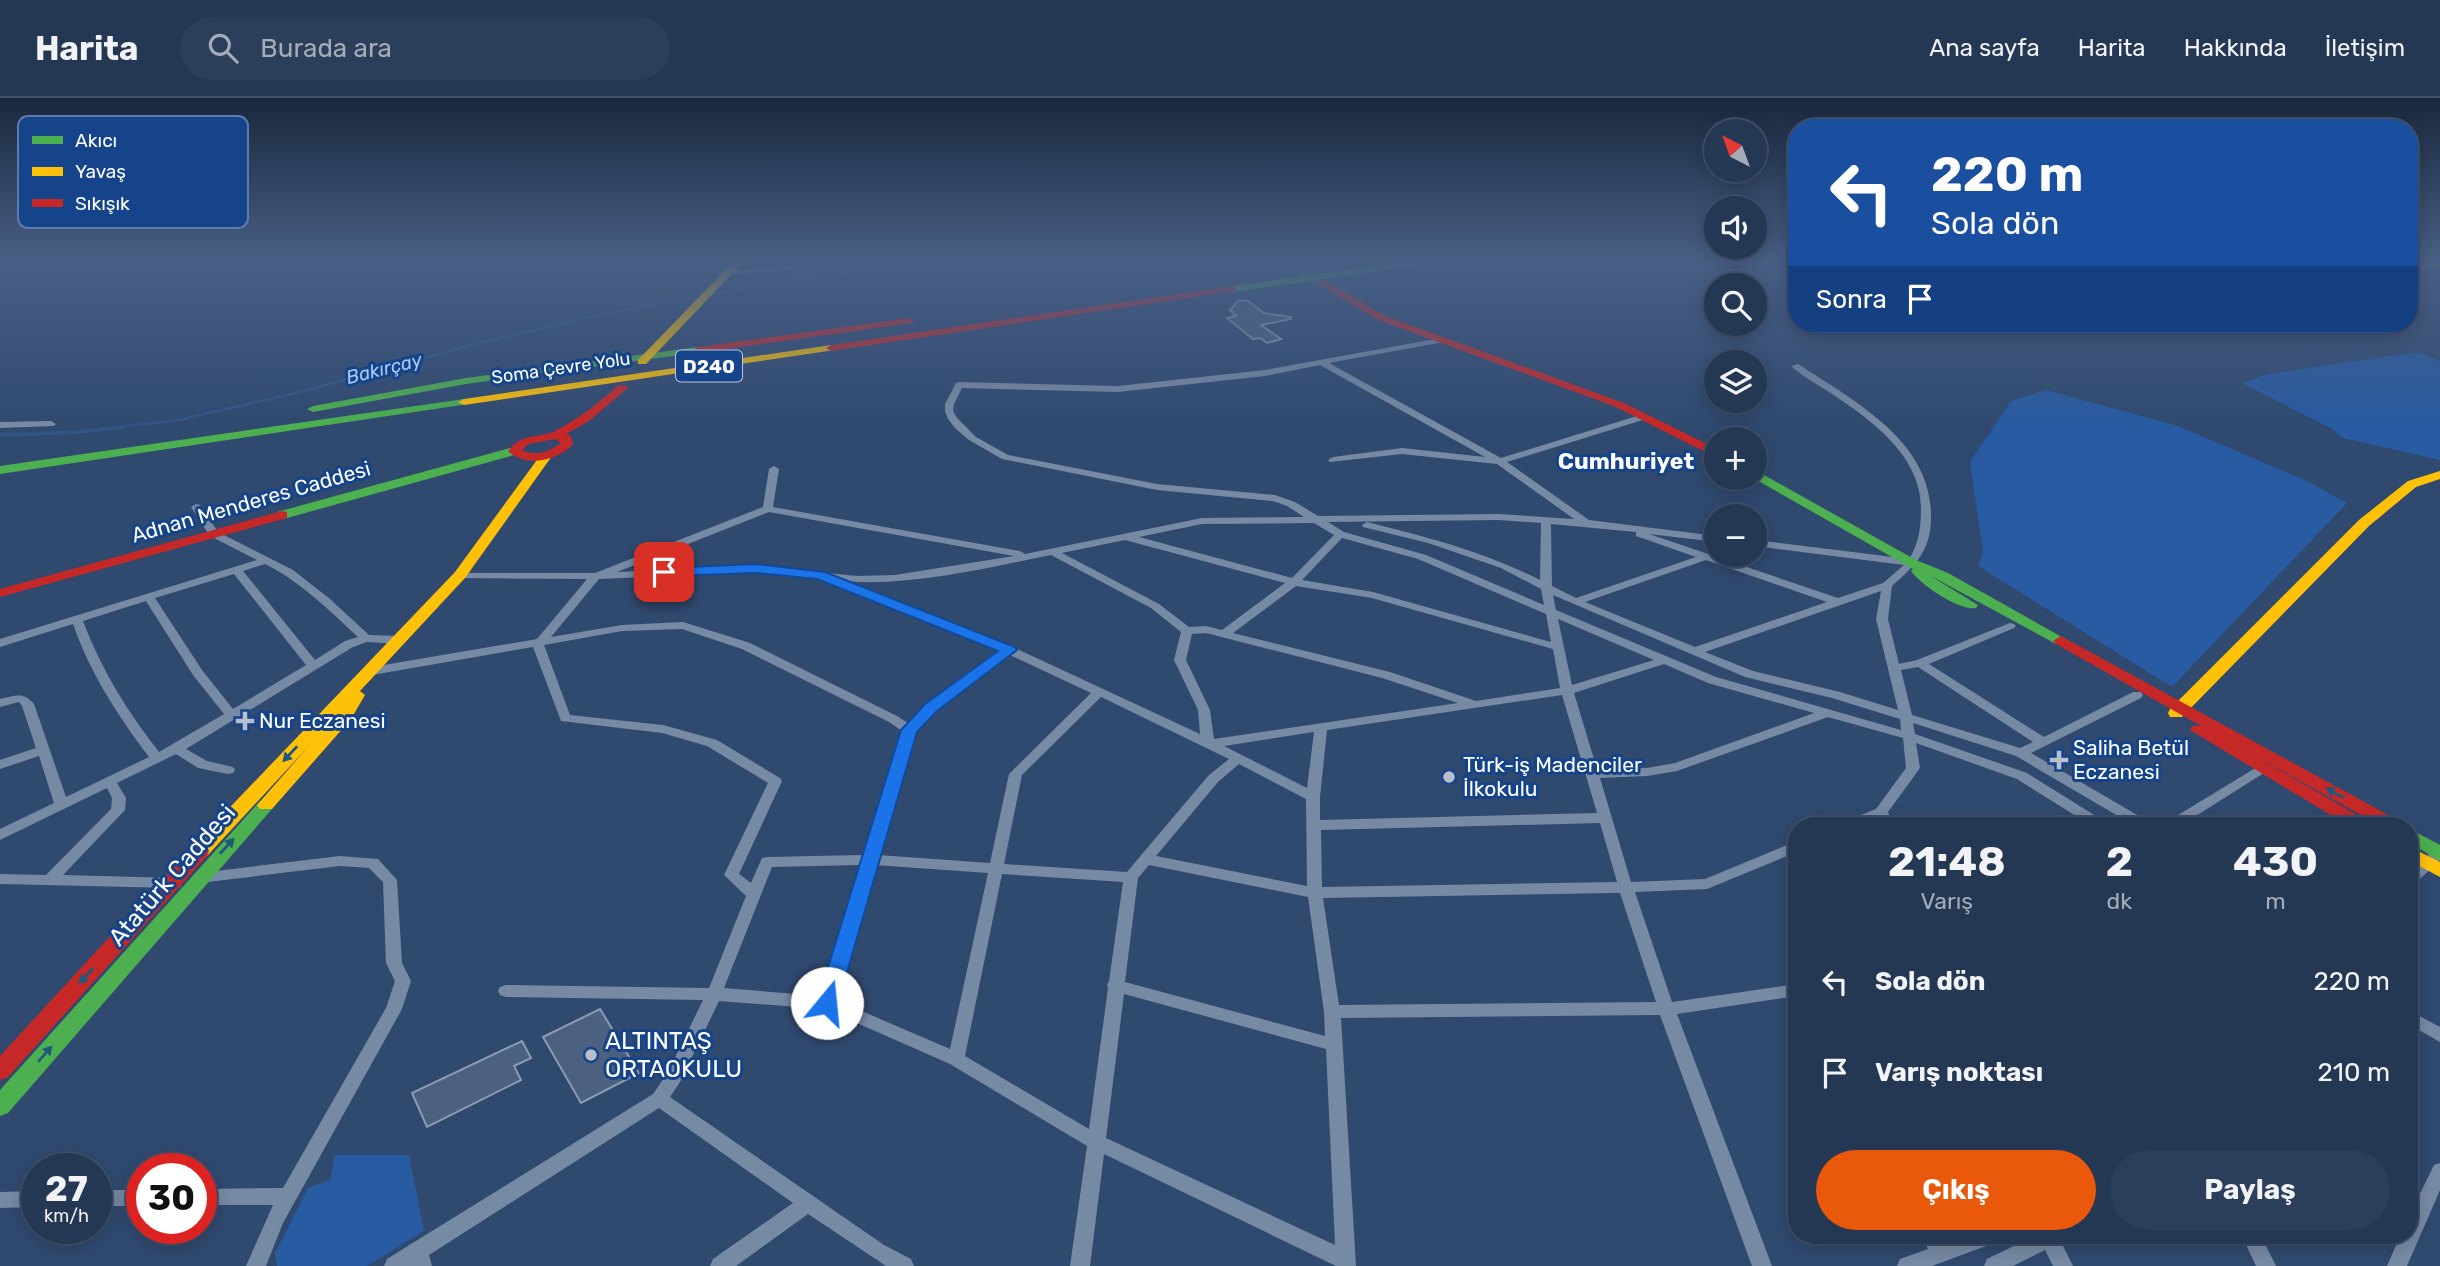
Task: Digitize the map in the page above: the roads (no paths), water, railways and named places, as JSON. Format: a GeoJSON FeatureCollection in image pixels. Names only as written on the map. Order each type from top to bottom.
{"type":"FeatureCollection","features":[{"type":"Feature","properties":{"kind":"main road"},"geometry":{"type":"LineString","coordinates":[[644,359],[686,317]]}},
{"type":"Feature","properties":{"kind":"main road"},"geometry":{"type":"LineString","coordinates":[[172,436],[452,383],[644,359],[782,336],[961,317]]}},
{"type":"Feature","properties":{"kind":"main road","name":"Soma Çevre Yolu"},"geometry":{"type":"LineString","coordinates":[[0,461],[1014,317]]}},
{"type":"Feature","properties":{"kind":"main road","name":"Soma Çevre Yolu"},"geometry":{"type":"LineString","coordinates":[[0,470],[1024,317]]}},
{"type":"Feature","properties":{"kind":"main road"},"geometry":{"type":"LineString","coordinates":[[121,452],[409,422],[981,333],[1064,317]]}},
{"type":"Feature","properties":{"kind":"main road"},"geometry":{"type":"LineString","coordinates":[[1379,317],[1576,387],[1704,448]]}},
{"type":"Feature","properties":{"kind":"main road","name":"Adnan Menderes Caddesi"},"geometry":{"type":"LineString","coordinates":[[0,593],[514,451],[524,441],[556,435],[585,419],[620,390]]}},
{"type":"Feature","properties":{"kind":"main road"},"geometry":{"type":"LineString","coordinates":[[514,451],[528,458],[560,451],[567,444],[566,439],[556,435]]}},
{"type":"Feature","properties":{"kind":"main road"},"geometry":{"type":"LineString","coordinates":[[0,1071],[169,884],[460,575],[546,456]]}},
{"type":"Feature","properties":{"kind":"main road"},"geometry":{"type":"LineString","coordinates":[[2178,712],[2364,523],[2412,484],[2440,475]]}},
{"type":"Feature","properties":{"kind":"main road"},"geometry":{"type":"LineString","coordinates":[[1767,481],[1911,564],[1943,576],[2178,712],[2378,817]]}},
{"type":"Feature","properties":{"kind":"main road"},"geometry":{"type":"LineString","coordinates":[[1911,564],[1927,581],[2137,695],[2178,712],[2262,768],[2347,817]]}},
{"type":"Feature","properties":{"kind":"main road","name":"Atatürk Caddesi"},"geometry":{"type":"LineString","coordinates":[[0,1106],[345,715],[372,671]]}},
{"type":"Feature","properties":{"kind":"main road"},"geometry":{"type":"LineString","coordinates":[[2418,842],[2437,860]]}},
{"type":"Feature","properties":{"kind":"main road"},"geometry":{"type":"LineString","coordinates":[[2418,855],[2437,860]]}},
{"type":"Feature","properties":{"kind":"street"},"geometry":{"type":"LineString","coordinates":[[1441,340],[1265,373],[1118,389],[959,385],[950,401],[949,410],[958,426],[988,449],[1005,457],[1157,487],[1275,498],[1291,504],[1340,534],[1422,557],[1712,680],[1909,736],[2022,776],[2088,817]]}},
{"type":"Feature","properties":{"kind":"street"},"geometry":{"type":"LineString","coordinates":[[1322,363],[1500,460],[1586,523]]}},
{"type":"Feature","properties":{"kind":"street"},"geometry":{"type":"LineString","coordinates":[[1695,651],[1886,585],[1911,564],[1923,543],[1927,510],[1918,473],[1903,449],[1879,425],[1795,366]]}},
{"type":"Feature","properties":{"kind":"street"},"geometry":{"type":"LineString","coordinates":[[1332,460],[1402,451],[1500,460],[1643,417]]}},
{"type":"Feature","properties":{"kind":"street"},"geometry":{"type":"LineString","coordinates":[[0,425],[51,424]]}},
{"type":"Feature","properties":{"kind":"street"},"geometry":{"type":"LineString","coordinates":[[768,509],[774,469]]}},
{"type":"Feature","properties":{"kind":"street"},"geometry":{"type":"LineString","coordinates":[[196,507],[214,534],[289,572],[366,638]]}},
{"type":"Feature","properties":{"kind":"street"},"geometry":{"type":"LineString","coordinates":[[538,645],[596,576],[768,509],[958,541],[1027,556]]}},
{"type":"Feature","properties":{"kind":"street"},"geometry":{"type":"LineString","coordinates":[[460,575],[596,576],[756,569],[895,578],[1202,522],[1457,516],[1586,523],[1704,536]]}},
{"type":"Feature","properties":{"kind":"street"},"geometry":{"type":"LineString","coordinates":[[1348,520],[1469,552],[1505,566],[1575,602],[1749,674],[1906,716],[2021,753],[2131,817]]}},
{"type":"Feature","properties":{"kind":"street"},"geometry":{"type":"LineString","coordinates":[[1546,520],[1545,587],[1567,691],[1626,888],[1666,1008],[1762,1266]]}},
{"type":"Feature","properties":{"kind":"street"},"geometry":{"type":"LineString","coordinates":[[1626,527],[1704,556]]}},
{"type":"Feature","properties":{"kind":"street"},"geometry":{"type":"LineString","coordinates":[[1224,634],[1294,582],[1340,534]]}},
{"type":"Feature","properties":{"kind":"street"},"geometry":{"type":"LineString","coordinates":[[1123,536],[1294,582],[1373,595],[1557,647]]}},
{"type":"Feature","properties":{"kind":"street"},"geometry":{"type":"LineString","coordinates":[[1767,545],[1911,564]]}},
{"type":"Feature","properties":{"kind":"street"},"geometry":{"type":"LineString","coordinates":[[1051,551],[1155,606],[1187,631],[1206,629],[1386,675],[1476,705]]}},
{"type":"Feature","properties":{"kind":"street"},"geometry":{"type":"LineString","coordinates":[[1575,602],[1704,558]]}},
{"type":"Feature","properties":{"kind":"street"},"geometry":{"type":"LineString","coordinates":[[0,642],[267,561]]}},
{"type":"Feature","properties":{"kind":"street"},"geometry":{"type":"LineString","coordinates":[[1735,567],[1835,601]]}},
{"type":"Feature","properties":{"kind":"street"},"geometry":{"type":"LineString","coordinates":[[237,572],[313,665]]}},
{"type":"Feature","properties":{"kind":"street"},"geometry":{"type":"LineString","coordinates":[[820,575],[1009,650],[1313,797]]}},
{"type":"Feature","properties":{"kind":"street"},"geometry":{"type":"LineString","coordinates":[[1867,817],[1881,811],[1913,768],[1906,716],[1882,619],[1886,585]]}},
{"type":"Feature","properties":{"kind":"street"},"geometry":{"type":"LineString","coordinates":[[149,597],[197,672],[231,715]]}},
{"type":"Feature","properties":{"kind":"street"},"geometry":{"type":"LineString","coordinates":[[77,619],[93,663],[124,716],[157,758]]}},
{"type":"Feature","properties":{"kind":"street"},"geometry":{"type":"LineString","coordinates":[[372,671],[538,645],[622,628],[683,625],[746,646],[893,719],[909,730]]}},
{"type":"Feature","properties":{"kind":"street"},"geometry":{"type":"LineString","coordinates":[[1895,668],[1920,663],[2010,626]]}},
{"type":"Feature","properties":{"kind":"street"},"geometry":{"type":"LineString","coordinates":[[1187,631],[1180,660],[1203,710],[1208,744]]}},
{"type":"Feature","properties":{"kind":"street"},"geometry":{"type":"LineString","coordinates":[[0,835],[176,749],[349,644],[366,638],[401,640]]}},
{"type":"Feature","properties":{"kind":"street"},"geometry":{"type":"LineString","coordinates":[[538,645],[565,718],[663,729],[700,739],[712,743],[775,781],[731,875],[754,894]]}},
{"type":"Feature","properties":{"kind":"street"},"geometry":{"type":"LineString","coordinates":[[827,1003],[869,860],[901,764],[909,730],[931,707],[1009,650]]}},
{"type":"Feature","properties":{"kind":"street"},"geometry":{"type":"LineString","coordinates":[[1208,744],[1567,691],[1665,660]]}},
{"type":"Feature","properties":{"kind":"street"},"geometry":{"type":"LineString","coordinates":[[1920,663],[2043,742]]}},
{"type":"Feature","properties":{"kind":"street"},"geometry":{"type":"LineString","coordinates":[[956,1059],[1016,774],[1099,692]]}},
{"type":"Feature","properties":{"kind":"street"},"geometry":{"type":"LineString","coordinates":[[2021,753],[2137,695]]}},
{"type":"Feature","properties":{"kind":"street"},"geometry":{"type":"LineString","coordinates":[[0,704],[21,698],[28,704],[62,806]]}},
{"type":"Feature","properties":{"kind":"street"},"geometry":{"type":"LineString","coordinates":[[1592,775],[1647,772],[1677,767],[1827,713]]}},
{"type":"Feature","properties":{"kind":"street"},"geometry":{"type":"LineString","coordinates":[[506,991],[714,994],[827,1003],[956,1059],[1096,1142],[1346,1262],[1331,1044],[1332,1012],[1315,893],[1313,797],[1321,729]]}},
{"type":"Feature","properties":{"kind":"street"},"geometry":{"type":"LineString","coordinates":[[176,749],[203,765],[228,770]]}},
{"type":"Feature","properties":{"kind":"street"},"geometry":{"type":"LineString","coordinates":[[0,765],[43,750]]}},
{"type":"Feature","properties":{"kind":"street"},"geometry":{"type":"LineString","coordinates":[[1080,1266],[1131,877],[1213,779],[1237,759]]}},
{"type":"Feature","properties":{"kind":"street"},"geometry":{"type":"LineString","coordinates":[[2184,817],[2262,768]]}},
{"type":"Feature","properties":{"kind":"street"},"geometry":{"type":"LineString","coordinates":[[50,880],[118,810],[119,798],[110,783]]}},
{"type":"Feature","properties":{"kind":"street"},"geometry":{"type":"LineString","coordinates":[[1881,811],[1883,817]]}},
{"type":"Feature","properties":{"kind":"street"},"geometry":{"type":"LineString","coordinates":[[1314,825],[1605,818]]}},
{"type":"Feature","properties":{"kind":"street"},"geometry":{"type":"LineString","coordinates":[[1145,859],[1315,893],[1626,888],[1707,884],[1788,850]]}},
{"type":"Feature","properties":{"kind":"street"},"geometry":{"type":"LineString","coordinates":[[394,1266],[420,1258],[659,1099],[674,1077],[714,994],[767,862],[869,860],[1131,877]]}},
{"type":"Feature","properties":{"kind":"street"},"geometry":{"type":"LineString","coordinates":[[2418,873],[2437,860]]}},
{"type":"Feature","properties":{"kind":"street"},"geometry":{"type":"LineString","coordinates":[[0,879],[169,884],[340,861],[373,863],[390,880],[394,963],[403,981],[394,1009],[275,1219],[256,1266]]}},
{"type":"Feature","properties":{"kind":"street"},"geometry":{"type":"LineString","coordinates":[[1115,985],[1331,1044]]}},
{"type":"Feature","properties":{"kind":"street"},"geometry":{"type":"LineString","coordinates":[[1332,1012],[1666,1008],[1788,991]]}},
{"type":"Feature","properties":{"kind":"street"},"geometry":{"type":"LineString","coordinates":[[2418,1022],[2440,1035]]}},
{"type":"Feature","properties":{"kind":"street"},"geometry":{"type":"LineString","coordinates":[[659,1099],[877,1251],[904,1266]]}},
{"type":"Feature","properties":{"kind":"street"},"geometry":{"type":"LineString","coordinates":[[2418,1216],[2440,1171]]}},
{"type":"Feature","properties":{"kind":"street"},"geometry":{"type":"LineString","coordinates":[[217,1197],[289,1196]]}},
{"type":"Feature","properties":{"kind":"street"},"geometry":{"type":"LineString","coordinates":[[0,1200],[21,1199]]}},
{"type":"Feature","properties":{"kind":"street"},"geometry":{"type":"LineString","coordinates":[[720,1266],[808,1203]]}},
{"type":"Feature","properties":{"kind":"street"},"geometry":{"type":"LineString","coordinates":[[1935,1244],[1941,1254]]}},
{"type":"Feature","properties":{"kind":"street"},"geometry":{"type":"LineString","coordinates":[[1907,1266],[1968,1244]]}},
{"type":"Feature","properties":{"kind":"street"},"geometry":{"type":"LineString","coordinates":[[1994,1266],[2035,1244]]}},
{"type":"Feature","properties":{"kind":"street"},"geometry":{"type":"LineString","coordinates":[[2053,1244],[2063,1266]]}},
{"type":"Feature","properties":{"kind":"street"},"geometry":{"type":"LineString","coordinates":[[2256,1244],[2266,1266]]}},
{"type":"Feature","properties":{"kind":"street"},"geometry":{"type":"LineString","coordinates":[[2397,1266],[2405,1244]]}},
{"type":"Feature","properties":{"kind":"waterway","name":"Bakırçay"},"geometry":{"type":"LineString","coordinates":[[109,428],[178,420],[300,392],[467,346],[593,317]]}},
{"type":"Feature","properties":{"kind":"waterway","name":"Bakırçay"},"geometry":{"type":"LineString","coordinates":[[0,435],[79,432],[123,427]]}},
{"type":"Feature","properties":{"kind":"place","name":"Nur Eczanesi"},"geometry":{"type":"Point","coordinates":[245,721]}},
{"type":"Feature","properties":{"kind":"place","name":"Saliha Betül Eczanesi"},"geometry":{"type":"Point","coordinates":[2059,760]}},
{"type":"Feature","properties":{"kind":"place","name":"Türk-iş Madenciler İlkokulu"},"geometry":{"type":"Point","coordinates":[1449,777]}},
{"type":"Feature","properties":{"kind":"place","name":"ALTINTAŞ ORTAOKULU"},"geometry":{"type":"Point","coordinates":[591,1055]}},
{"type":"Feature","properties":{"kind":"district","name":"Cumhuriyet"},"geometry":{"type":"Point","coordinates":[1626,461]}}]}
